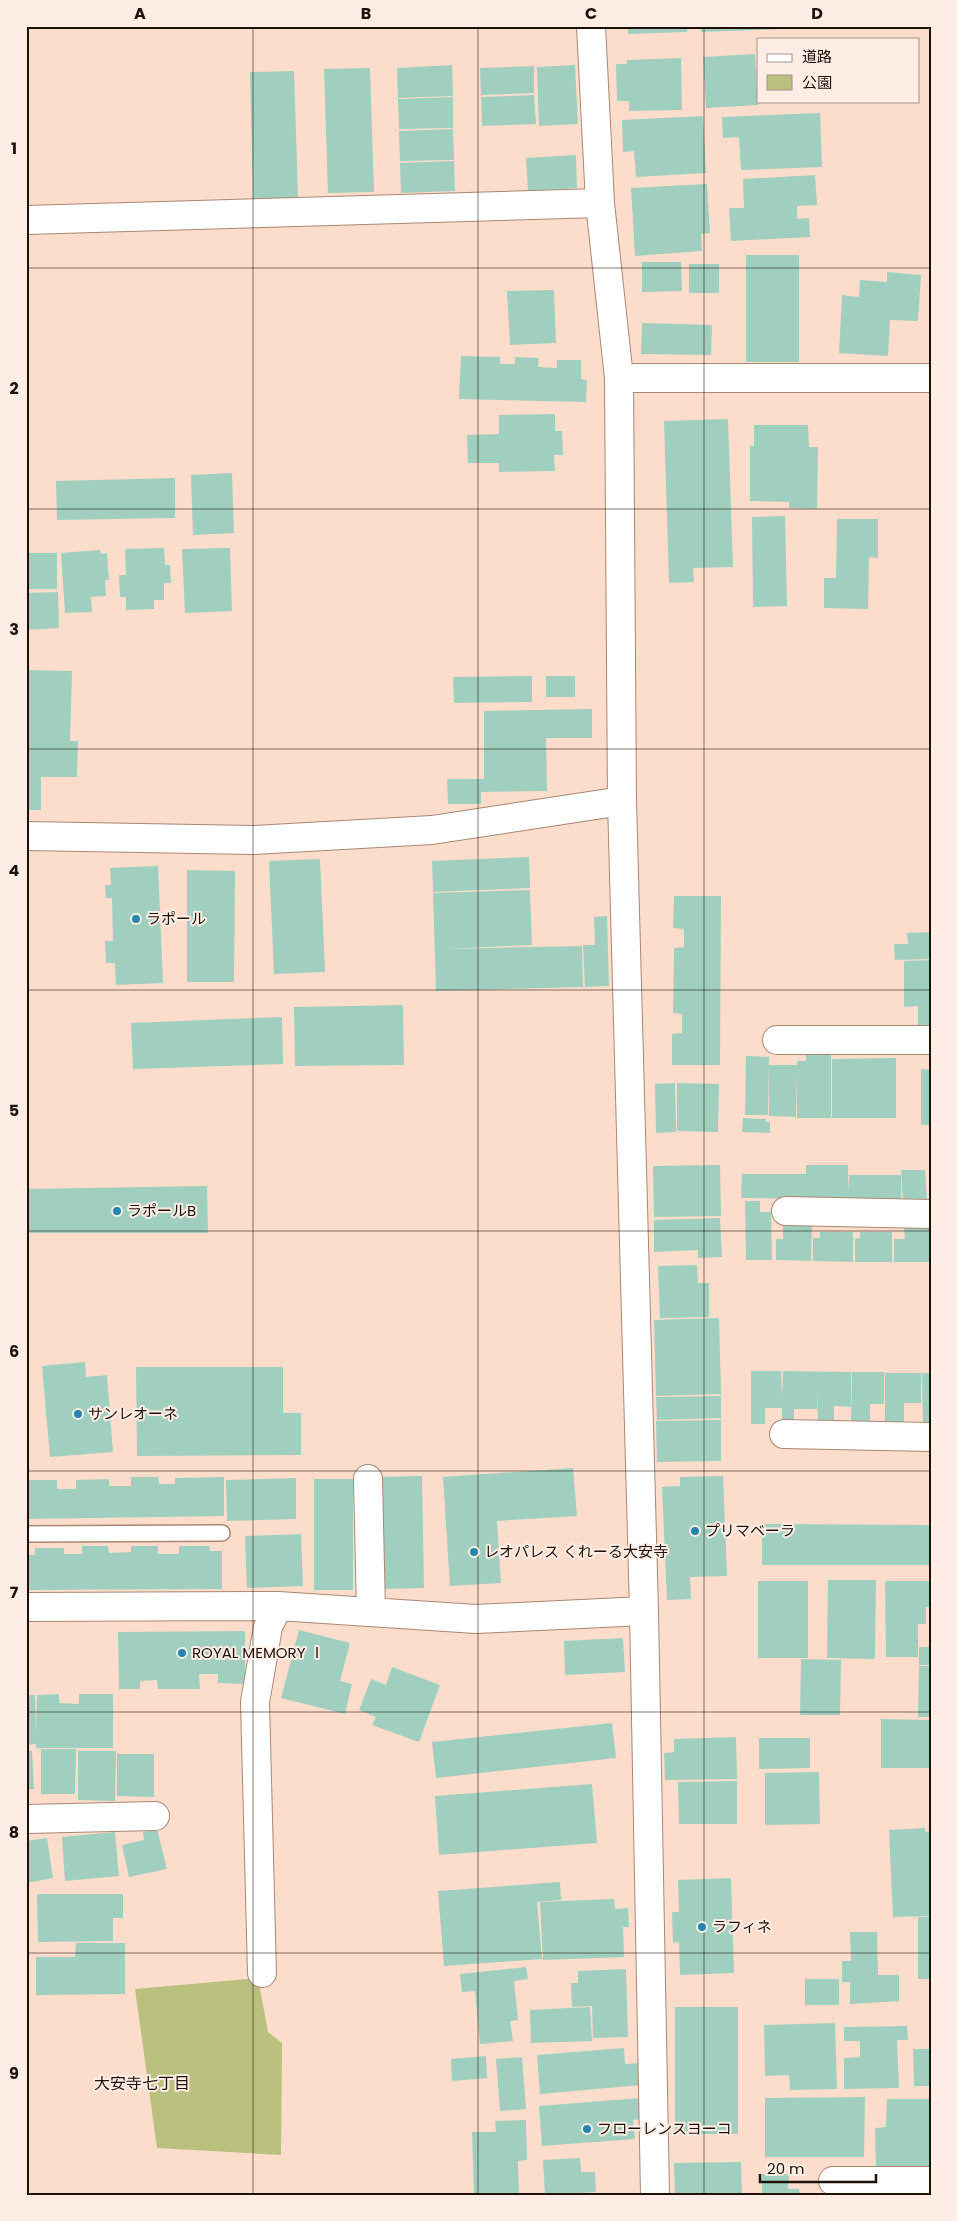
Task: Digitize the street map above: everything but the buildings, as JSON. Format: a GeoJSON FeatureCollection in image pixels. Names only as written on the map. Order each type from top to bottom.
{"type":"FeatureCollection","features":[{"type":"Feature","properties":{"kind":"street"},"geometry":{"type":"LineString","coordinates":[[591,26],[600,203],[619,378],[622,801],[644,1611],[655,2195]]}},
{"type":"Feature","properties":{"kind":"street"},"geometry":{"type":"LineString","coordinates":[[26,220],[600,203]]}},
{"type":"Feature","properties":{"kind":"street"},"geometry":{"type":"LineString","coordinates":[[619,378],[931,378]]}},
{"type":"Feature","properties":{"kind":"street"},"geometry":{"type":"LineString","coordinates":[[26,836],[253,840],[422,830],[622,801]]}},
{"type":"Feature","properties":{"kind":"street"},"geometry":{"type":"LineString","coordinates":[[777,1040],[931,1040]]}},
{"type":"Feature","properties":{"kind":"street"},"geometry":{"type":"LineString","coordinates":[[786,1211],[931,1214]]}},
{"type":"Feature","properties":{"kind":"street"},"geometry":{"type":"LineString","coordinates":[[784,1434],[931,1437]]}},
{"type":"Feature","properties":{"kind":"street"},"geometry":{"type":"LineString","coordinates":[[368,1479],[371,1612]]}},
{"type":"Feature","properties":{"kind":"street"},"geometry":{"type":"LineString","coordinates":[[26,1608],[278,1606],[476,1619],[644,1611]]}},
{"type":"Feature","properties":{"kind":"street"},"geometry":{"type":"LineString","coordinates":[[262,1973],[255,1702],[268,1628],[278,1606]]}},
{"type":"Feature","properties":{"kind":"street"},"geometry":{"type":"LineString","coordinates":[[26,1820],[155,1816]]}},
{"type":"Feature","properties":{"kind":"street"},"geometry":{"type":"LineString","coordinates":[[833,2181],[931,2181]]}},
{"type":"Feature","properties":{"kind":"lane"},"geometry":{"type":"LineString","coordinates":[[26,1534],[222,1533]]}},
{"type":"Feature","properties":{"kind":"green space"},"geometry":{"type":"Polygon","coordinates":[[[258,1978],[268,2032],[282,2043],[281,2155],[157,2148],[135,1989],[258,1978]]]}},
{"type":"Feature","properties":{"kind":"place","name":"ラポール"},"geometry":{"type":"Point","coordinates":[136,919]}},
{"type":"Feature","properties":{"kind":"place","name":"ラポールB"},"geometry":{"type":"Point","coordinates":[117,1211]}},
{"type":"Feature","properties":{"kind":"place","name":"サンレオーネ"},"geometry":{"type":"Point","coordinates":[78,1414]}},
{"type":"Feature","properties":{"kind":"place","name":"プリマベーラ"},"geometry":{"type":"Point","coordinates":[695,1531]}},
{"type":"Feature","properties":{"kind":"place","name":"レオパレス くれーる大安寺"},"geometry":{"type":"Point","coordinates":[474,1552]}},
{"type":"Feature","properties":{"kind":"place","name":"ROYAL MEMORY Ⅰ"},"geometry":{"type":"Point","coordinates":[182,1653]}},
{"type":"Feature","properties":{"kind":"place","name":"ラフィネ"},"geometry":{"type":"Point","coordinates":[702,1927]}},
{"type":"Feature","properties":{"kind":"place","name":"フローレンスヨーコ"},"geometry":{"type":"Point","coordinates":[587,2129]}},
{"type":"Feature","properties":{"kind":"district","name":"大安寺七丁目"},"geometry":{"type":"Point","coordinates":[142,2083]}}]}
